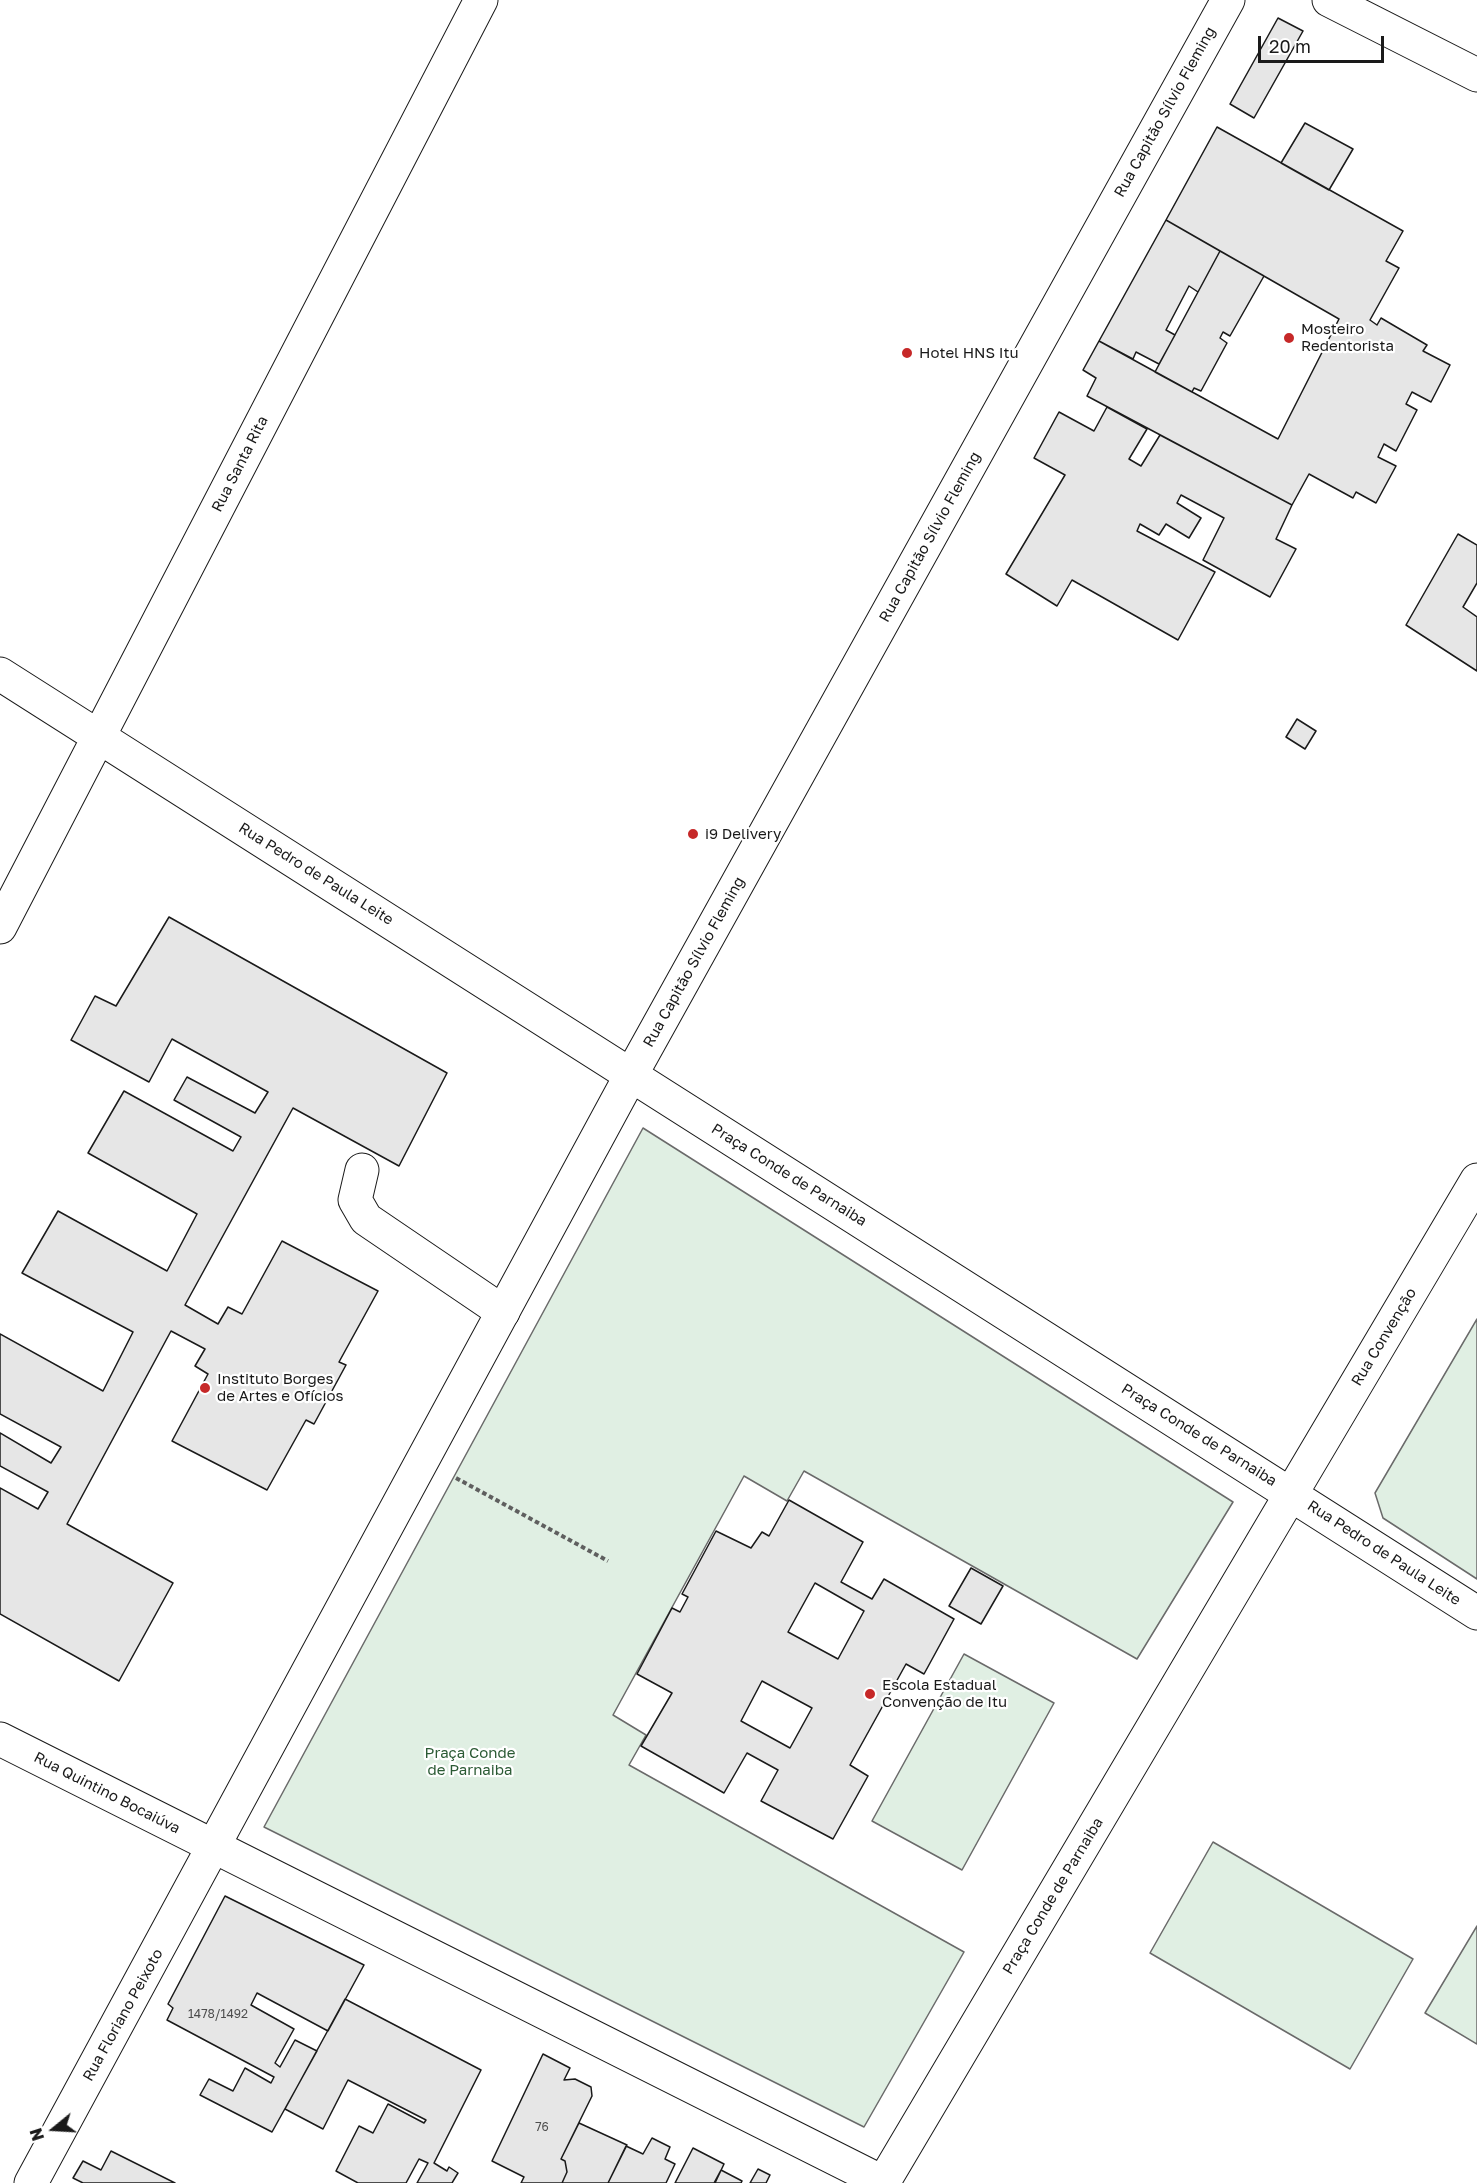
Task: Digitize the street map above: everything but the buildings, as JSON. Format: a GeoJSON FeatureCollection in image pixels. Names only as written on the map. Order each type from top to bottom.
{"type":"FeatureCollection","features":[{"type":"Feature","properties":{"kind":"street","name":"Rua Santa Rita"},"geometry":{"type":"LineString","coordinates":[[0,927],[481,0]]}},
{"type":"Feature","properties":{"kind":"street","name":"Rua Capitão Sílvio Fleming"},"geometry":{"type":"LineString","coordinates":[[631,1075],[1228,0]]}},
{"type":"Feature","properties":{"kind":"street"},"geometry":{"type":"LineString","coordinates":[[1329,0],[1477,75]]}},
{"type":"Feature","properties":{"kind":"street","name":"Rua Pedro de Paula Leite"},"geometry":{"type":"LineString","coordinates":[[0,674],[631,1075]]}},
{"type":"Feature","properties":{"kind":"street"},"geometry":{"type":"LineString","coordinates":[[214,1847],[631,1075]]}},
{"type":"Feature","properties":{"kind":"street","name":"Praça Conde de Parnaiba"},"geometry":{"type":"LineString","coordinates":[[214,1847],[883,2183],[1291,1494],[631,1075]]}},
{"type":"Feature","properties":{"kind":"street"},"geometry":{"type":"LineString","coordinates":[[362,1170],[355,1200],[366,1219],[503,1312]]}},
{"type":"Feature","properties":{"kind":"street","name":"Rua Convenção"},"geometry":{"type":"LineString","coordinates":[[1291,1494],[1477,1179]]}},
{"type":"Feature","properties":{"kind":"street","name":"Rua Pedro de Paula Leite"},"geometry":{"type":"LineString","coordinates":[[1291,1494],[1477,1613]]}},
{"type":"Feature","properties":{"kind":"street","name":"Rua Quintino Bocaiúva"},"geometry":{"type":"LineString","coordinates":[[0,1739],[214,1847]]}},
{"type":"Feature","properties":{"kind":"street","name":"Rua Floriano Peixoto"},"geometry":{"type":"LineString","coordinates":[[31,2183],[214,1847]]}},
{"type":"Feature","properties":{"kind":"path"},"geometry":{"type":"LineString","coordinates":[[429,1450],[454,1476],[608,1561]]}},
{"type":"Feature","properties":{"kind":"green space","name":"Praça Conde de Parnaiba"},"geometry":{"type":"Polygon","coordinates":[[[643,1128],[1233,1502],[1137,1659],[804,1471],[787,1501],[744,1476],[613,1715],[646,1735],[629,1765],[964,1952],[864,2127],[264,1827],[643,1128]]]}},
{"type":"Feature","properties":{"kind":"green space"},"geometry":{"type":"Polygon","coordinates":[[[1477,1319],[1477,1579],[1383,1518],[1375,1493],[1477,1319]]]}},
{"type":"Feature","properties":{"kind":"green space"},"geometry":{"type":"Polygon","coordinates":[[[964,1654],[1054,1703],[962,1870],[872,1821],[964,1654]]]}},
{"type":"Feature","properties":{"kind":"green space"},"geometry":{"type":"Polygon","coordinates":[[[1213,1842],[1413,1959],[1350,2069],[1150,1953],[1213,1842]]]}},
{"type":"Feature","properties":{"kind":"green space"},"geometry":{"type":"Polygon","coordinates":[[[1477,1926],[1477,2044],[1425,2013],[1477,1926]]]}},
{"type":"Feature","properties":{"kind":"place","name":"Mosteiro Redentorista"},"geometry":{"type":"Point","coordinates":[1289,338]}},
{"type":"Feature","properties":{"kind":"place","name":"Hotel HNS Itu"},"geometry":{"type":"Point","coordinates":[907,353]}},
{"type":"Feature","properties":{"kind":"place","name":"i9 Delivery"},"geometry":{"type":"Point","coordinates":[693,834]}},
{"type":"Feature","properties":{"kind":"place","name":"Instituto Borges de Artes e Ofícios"},"geometry":{"type":"Point","coordinates":[205,1388]}},
{"type":"Feature","properties":{"kind":"place","name":"Escola Estadual Convenção de Itu"},"geometry":{"type":"Point","coordinates":[870,1694]}}]}
